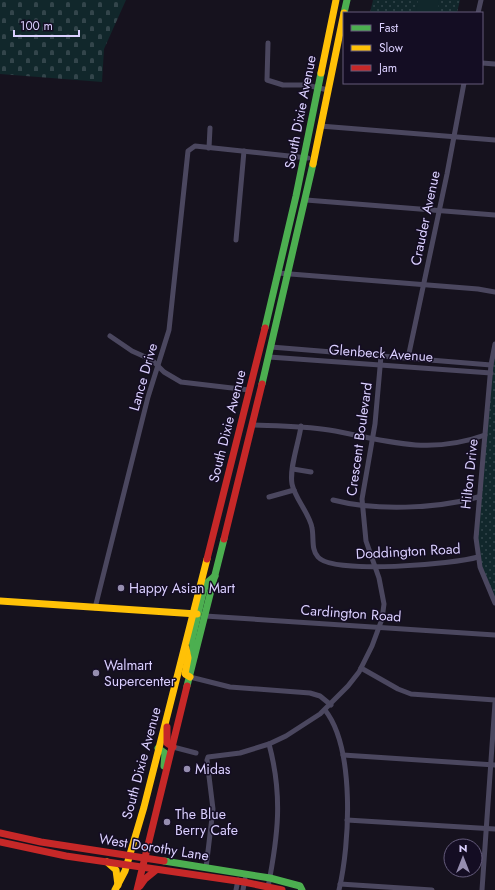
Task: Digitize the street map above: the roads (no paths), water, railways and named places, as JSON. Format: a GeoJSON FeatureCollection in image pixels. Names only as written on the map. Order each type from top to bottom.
{"type":"FeatureCollection","features":[{"type":"Feature","properties":{"kind":"main road","name":"South Dixie Avenue"},"geometry":{"type":"LineString","coordinates":[[137,890],[195,658],[199,615],[250,390],[306,158],[336,0]]}},
{"type":"Feature","properties":{"kind":"main road","name":"South Dixie Avenue"},"geometry":{"type":"LineString","coordinates":[[344,12],[347,0]]}},
{"type":"Feature","properties":{"kind":"main road","name":"South Dixie Avenue"},"geometry":{"type":"LineString","coordinates":[[116,888],[127,864],[186,646],[215,576],[289,274],[306,200],[328,90],[340,52],[343,23]]}},
{"type":"Feature","properties":{"kind":"main road"},"geometry":{"type":"LineString","coordinates":[[308,189],[306,158],[314,134],[321,123]]}},
{"type":"Feature","properties":{"kind":"main road","name":"Cardington Road"},"geometry":{"type":"LineString","coordinates":[[0,601],[199,615]]}},
{"type":"Feature","properties":{"kind":"main road"},"geometry":{"type":"LineString","coordinates":[[174,692],[179,685],[190,677],[186,674],[188,658],[186,646]]}},
{"type":"Feature","properties":{"kind":"main road"},"geometry":{"type":"LineString","coordinates":[[166,716],[167,743],[173,747]]}},
{"type":"Feature","properties":{"kind":"main road"},"geometry":{"type":"LineString","coordinates":[[158,748],[163,750],[166,758],[160,796]]}},
{"type":"Feature","properties":{"kind":"main road","name":"West Dorothy Lane"},"geometry":{"type":"LineString","coordinates":[[0,833],[129,856],[270,878],[300,886],[302,890]]}},
{"type":"Feature","properties":{"kind":"main road"},"geometry":{"type":"LineString","coordinates":[[113,853],[124,850],[135,836]]}},
{"type":"Feature","properties":{"kind":"main road","name":"West Dorothy Lane"},"geometry":{"type":"LineString","coordinates":[[0,842],[66,856],[127,864],[282,890]]}},
{"type":"Feature","properties":{"kind":"main road"},"geometry":{"type":"LineString","coordinates":[[107,862],[116,872],[116,888]]}},
{"type":"Feature","properties":{"kind":"main road"},"geometry":{"type":"LineString","coordinates":[[137,890],[144,879],[156,870]]}},
{"type":"Feature","properties":{"kind":"street"},"geometry":{"type":"LineString","coordinates":[[478,12],[481,0]]}},
{"type":"Feature","properties":{"kind":"street"},"geometry":{"type":"LineString","coordinates":[[268,43],[267,80],[283,85],[306,85],[318,89],[328,90]]}},
{"type":"Feature","properties":{"kind":"street"},"geometry":{"type":"LineString","coordinates":[[483,63],[495,64]]}},
{"type":"Feature","properties":{"kind":"street","name":"Crauder Avenue"},"geometry":{"type":"LineString","coordinates":[[408,358],[464,84]]}},
{"type":"Feature","properties":{"kind":"street"},"geometry":{"type":"LineString","coordinates":[[321,123],[495,140]]}},
{"type":"Feature","properties":{"kind":"street"},"geometry":{"type":"LineString","coordinates":[[210,128],[209,148],[306,158]]}},
{"type":"Feature","properties":{"kind":"street","name":"Lance Drive"},"geometry":{"type":"LineString","coordinates":[[95,608],[170,320],[190,149],[195,146],[209,148]]}},
{"type":"Feature","properties":{"kind":"street"},"geometry":{"type":"LineString","coordinates":[[236,240],[244,151]]}},
{"type":"Feature","properties":{"kind":"street"},"geometry":{"type":"LineString","coordinates":[[306,200],[495,215]]}},
{"type":"Feature","properties":{"kind":"street"},"geometry":{"type":"LineString","coordinates":[[278,273],[478,289],[495,292]]}},
{"type":"Feature","properties":{"kind":"street"},"geometry":{"type":"LineString","coordinates":[[110,336],[132,351],[152,360],[168,376],[181,382],[250,390]]}},
{"type":"Feature","properties":{"kind":"street","name":"Hilton Drive"},"geometry":{"type":"LineString","coordinates":[[495,344],[490,373],[478,497],[476,538],[478,557],[495,603]]}},
{"type":"Feature","properties":{"kind":"street","name":"Glenbeck Avenue"},"geometry":{"type":"LineString","coordinates":[[272,347],[491,365]]}},
{"type":"Feature","properties":{"kind":"street","name":"Crescent Boulevard"},"geometry":{"type":"LineString","coordinates":[[206,868],[213,809],[207,760],[210,756],[240,753],[269,744],[286,736],[325,710],[348,686],[361,668],[379,627],[383,611],[383,597],[375,566],[366,541],[362,505],[365,475],[372,439],[381,356]]}},
{"type":"Feature","properties":{"kind":"street","name":"Glenbeck Avenue"},"geometry":{"type":"LineString","coordinates":[[269,357],[490,373]]}},
{"type":"Feature","properties":{"kind":"street"},"geometry":{"type":"LineString","coordinates":[[252,425],[301,426],[398,444],[426,446],[461,442],[485,435]]}},
{"type":"Feature","properties":{"kind":"street","name":"Doddington Road"},"geometry":{"type":"LineString","coordinates":[[301,426],[292,483],[312,526],[314,549],[318,557],[334,564],[375,566],[418,565],[478,557]]}},
{"type":"Feature","properties":{"kind":"street"},"geometry":{"type":"LineString","coordinates":[[293,469],[311,472]]}},
{"type":"Feature","properties":{"kind":"street"},"geometry":{"type":"LineString","coordinates":[[269,497],[294,490]]}},
{"type":"Feature","properties":{"kind":"street"},"geometry":{"type":"LineString","coordinates":[[333,500],[362,505],[394,507],[431,505],[478,497]]}},
{"type":"Feature","properties":{"kind":"street","name":"Cardington Road"},"geometry":{"type":"LineString","coordinates":[[199,615],[495,635]]}},
{"type":"Feature","properties":{"kind":"street"},"geometry":{"type":"LineString","coordinates":[[361,668],[398,689],[412,694],[495,701],[493,765],[486,829],[482,890]]}},
{"type":"Feature","properties":{"kind":"street"},"geometry":{"type":"LineString","coordinates":[[190,677],[230,687],[310,693],[320,696],[331,705]]}},
{"type":"Feature","properties":{"kind":"street"},"geometry":{"type":"LineString","coordinates":[[325,710],[338,732],[346,776],[347,820],[339,890]]}},
{"type":"Feature","properties":{"kind":"street"},"geometry":{"type":"LineString","coordinates":[[268,887],[277,836],[278,806],[276,777],[269,744]]}},
{"type":"Feature","properties":{"kind":"street"},"geometry":{"type":"LineString","coordinates":[[173,747],[196,753]]}},
{"type":"Feature","properties":{"kind":"street"},"geometry":{"type":"LineString","coordinates":[[343,755],[493,765]]}},
{"type":"Feature","properties":{"kind":"street"},"geometry":{"type":"LineString","coordinates":[[347,820],[495,829]]}},
{"type":"Feature","properties":{"kind":"street"},"geometry":{"type":"LineString","coordinates":[[236,890],[241,882],[243,874]]}},
{"type":"Feature","properties":{"kind":"street"},"geometry":{"type":"LineString","coordinates":[[241,882],[243,890]]}},
{"type":"Feature","properties":{"kind":"street"},"geometry":{"type":"LineString","coordinates":[[340,884],[432,890]]}},
{"type":"Feature","properties":{"kind":"place","name":"Happy Asian Mart"},"geometry":{"type":"Point","coordinates":[121,588]}},
{"type":"Feature","properties":{"kind":"place","name":"Walmart Supercenter"},"geometry":{"type":"Point","coordinates":[96,673]}},
{"type":"Feature","properties":{"kind":"place","name":"Midas"},"geometry":{"type":"Point","coordinates":[187,769]}},
{"type":"Feature","properties":{"kind":"place","name":"The Blue Berry Cafe"},"geometry":{"type":"Point","coordinates":[167,822]}}]}
